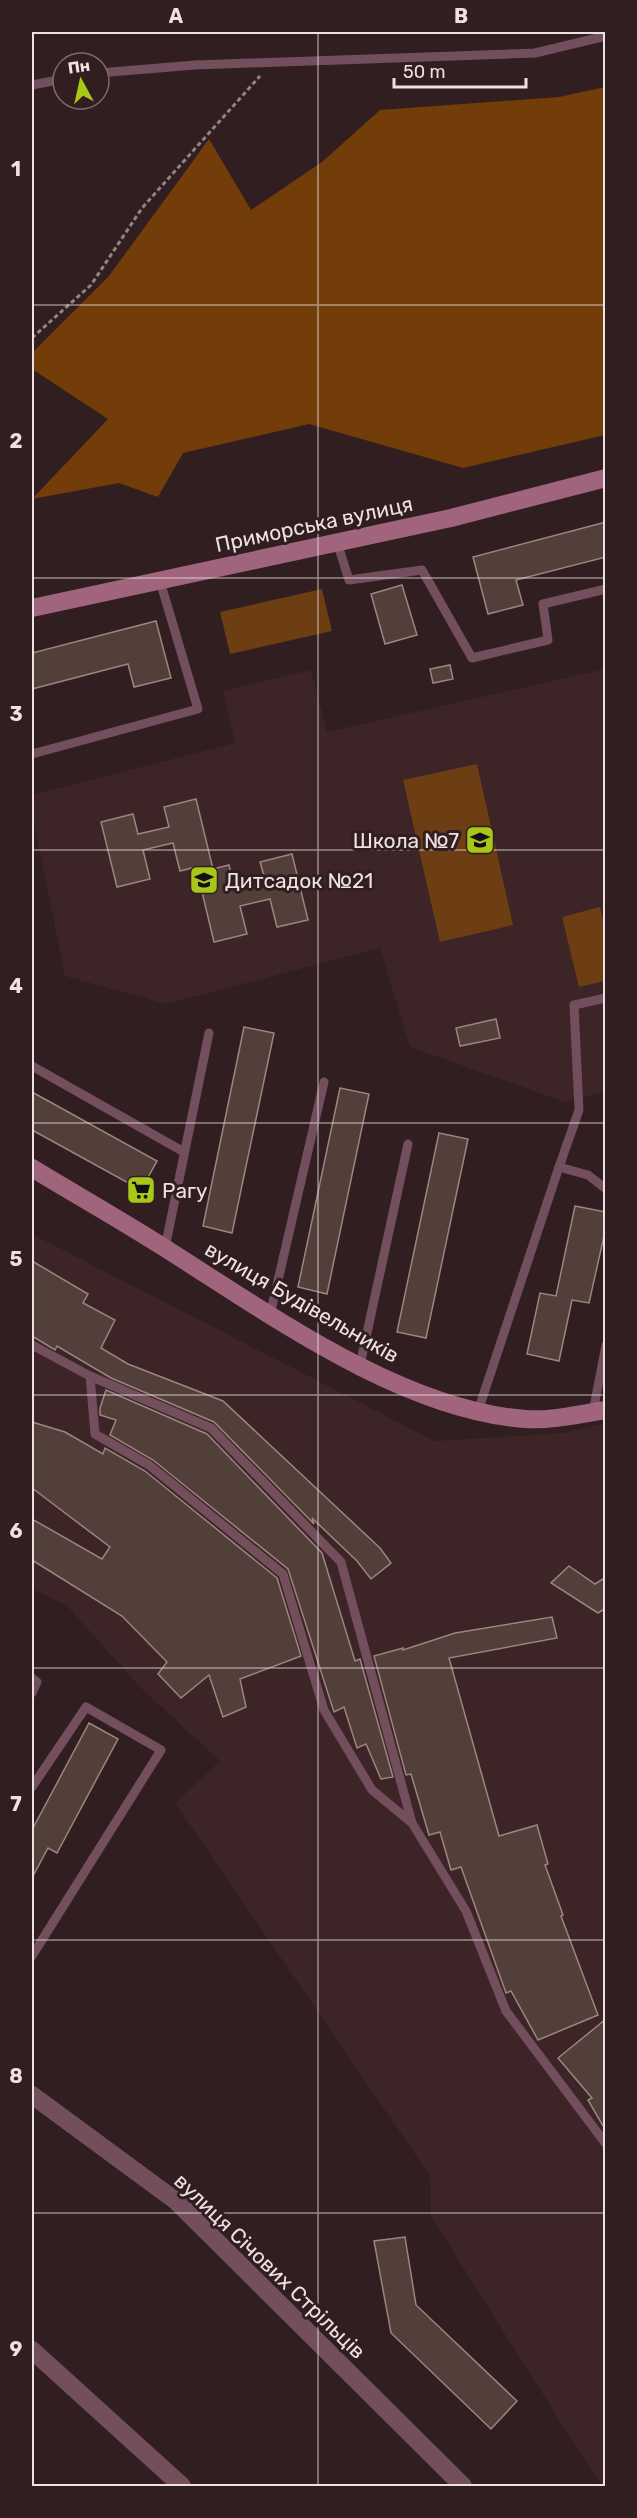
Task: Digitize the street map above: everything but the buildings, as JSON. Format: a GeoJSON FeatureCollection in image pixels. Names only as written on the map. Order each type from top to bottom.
{"type":"FeatureCollection","features":[{"type":"Feature","properties":{"kind":"street","name":"Приморська вулиця"},"geometry":{"type":"LineString","coordinates":[[32,608],[451,518],[606,478]]}},
{"type":"Feature","properties":{"kind":"street","name":"вулиця Будівельників"},"geometry":{"type":"LineString","coordinates":[[32,1168],[165,1248],[270,1315],[380,1376],[478,1412],[525,1419],[599,1411]]}},
{"type":"Feature","properties":{"kind":"street","name":"вулиця Січових Стрільців"},"geometry":{"type":"LineString","coordinates":[[32,2096],[176,2201],[463,2487]]}},
{"type":"Feature","properties":{"kind":"street"},"geometry":{"type":"LineString","coordinates":[[32,2350],[182,2487]]}},
{"type":"Feature","properties":{"kind":"lane"},"geometry":{"type":"LineString","coordinates":[[111,72],[195,65],[535,53],[606,36]]}},
{"type":"Feature","properties":{"kind":"lane"},"geometry":{"type":"LineString","coordinates":[[32,84],[51,81]]}},
{"type":"Feature","properties":{"kind":"lane"},"geometry":{"type":"LineString","coordinates":[[337,542],[349,580],[422,570],[472,658],[548,640],[543,604],[606,589]]}},
{"type":"Feature","properties":{"kind":"lane"},"geometry":{"type":"LineString","coordinates":[[32,754],[198,709],[160,580]]}},
{"type":"Feature","properties":{"kind":"lane"},"geometry":{"type":"LineString","coordinates":[[478,1412],[579,1110],[574,1005],[606,998]]}},
{"type":"Feature","properties":{"kind":"lane"},"geometry":{"type":"LineString","coordinates":[[165,1248],[209,1033]]}},
{"type":"Feature","properties":{"kind":"lane"},"geometry":{"type":"LineString","coordinates":[[32,1066],[184,1152]]}},
{"type":"Feature","properties":{"kind":"lane"},"geometry":{"type":"LineString","coordinates":[[270,1315],[324,1082]]}},
{"type":"Feature","properties":{"kind":"lane"},"geometry":{"type":"LineString","coordinates":[[360,1365],[408,1144]]}},
{"type":"Feature","properties":{"kind":"lane"},"geometry":{"type":"LineString","coordinates":[[559,1167],[588,1175],[606,1189]]}},
{"type":"Feature","properties":{"kind":"lane"},"geometry":{"type":"LineString","coordinates":[[599,1411],[606,1344]]}},
{"type":"Feature","properties":{"kind":"lane"},"geometry":{"type":"LineString","coordinates":[[32,1345],[90,1376],[211,1428],[341,1562],[412,1823],[466,1911],[506,2011],[606,2144]]}},
{"type":"Feature","properties":{"kind":"lane"},"geometry":{"type":"LineString","coordinates":[[90,1376],[95,1434],[149,1465],[284,1574],[324,1710],[372,1790],[412,1823]]}},
{"type":"Feature","properties":{"kind":"lane"},"geometry":{"type":"LineString","coordinates":[[32,1678],[37,1682],[32,1693]]}},
{"type":"Feature","properties":{"kind":"lane"},"geometry":{"type":"LineString","coordinates":[[32,1788],[86,1707],[161,1750],[32,1956]]}},
{"type":"Feature","properties":{"kind":"path"},"geometry":{"type":"LineString","coordinates":[[32,338],[91,285],[142,208],[272,64]]}},
{"type":"Feature","properties":{"kind":"shaded area"},"geometry":{"type":"Polygon","coordinates":[[[605,87],[605,435],[463,468],[309,424],[183,453],[158,497],[119,483],[32,499],[108,419],[32,369],[32,353],[109,276],[209,139],[251,210],[322,162],[380,110],[559,97],[605,87]]]}},
{"type":"Feature","properties":{"kind":"shaded area"},"geometry":{"type":"Polygon","coordinates":[[[322,589],[332,631],[230,654],[220,612],[322,589]]]}},
{"type":"Feature","properties":{"kind":"shaded area"},"geometry":{"type":"Polygon","coordinates":[[[605,669],[605,1092],[565,1102],[410,1047],[380,948],[166,1004],[65,976],[32,813],[32,795],[235,743],[223,691],[311,670],[327,732],[605,669]]]}},
{"type":"Feature","properties":{"kind":"shaded area"},"geometry":{"type":"Polygon","coordinates":[[[477,764],[513,925],[440,942],[403,780],[477,764]]]}},
{"type":"Feature","properties":{"kind":"shaded area"},"geometry":{"type":"Polygon","coordinates":[[[600,907],[605,929],[605,981],[579,987],[562,917],[600,907]]]}},
{"type":"Feature","properties":{"kind":"shaded area"},"geometry":{"type":"Polygon","coordinates":[[[32,1234],[435,1441],[564,1433],[605,1423],[605,2486],[564,2428],[431,2216],[430,2176],[175,1803],[220,1761],[142,1689],[67,1606],[32,1589],[32,1234]]]}},
{"type":"Feature","properties":{"kind":"place","name":"Школа №7"},"geometry":{"type":"Point","coordinates":[480,840]}},
{"type":"Feature","properties":{"kind":"place","name":"Дитсадок №21"},"geometry":{"type":"Point","coordinates":[204,880]}},
{"type":"Feature","properties":{"kind":"place","name":"Рагу"},"geometry":{"type":"Point","coordinates":[141,1190]}}]}
